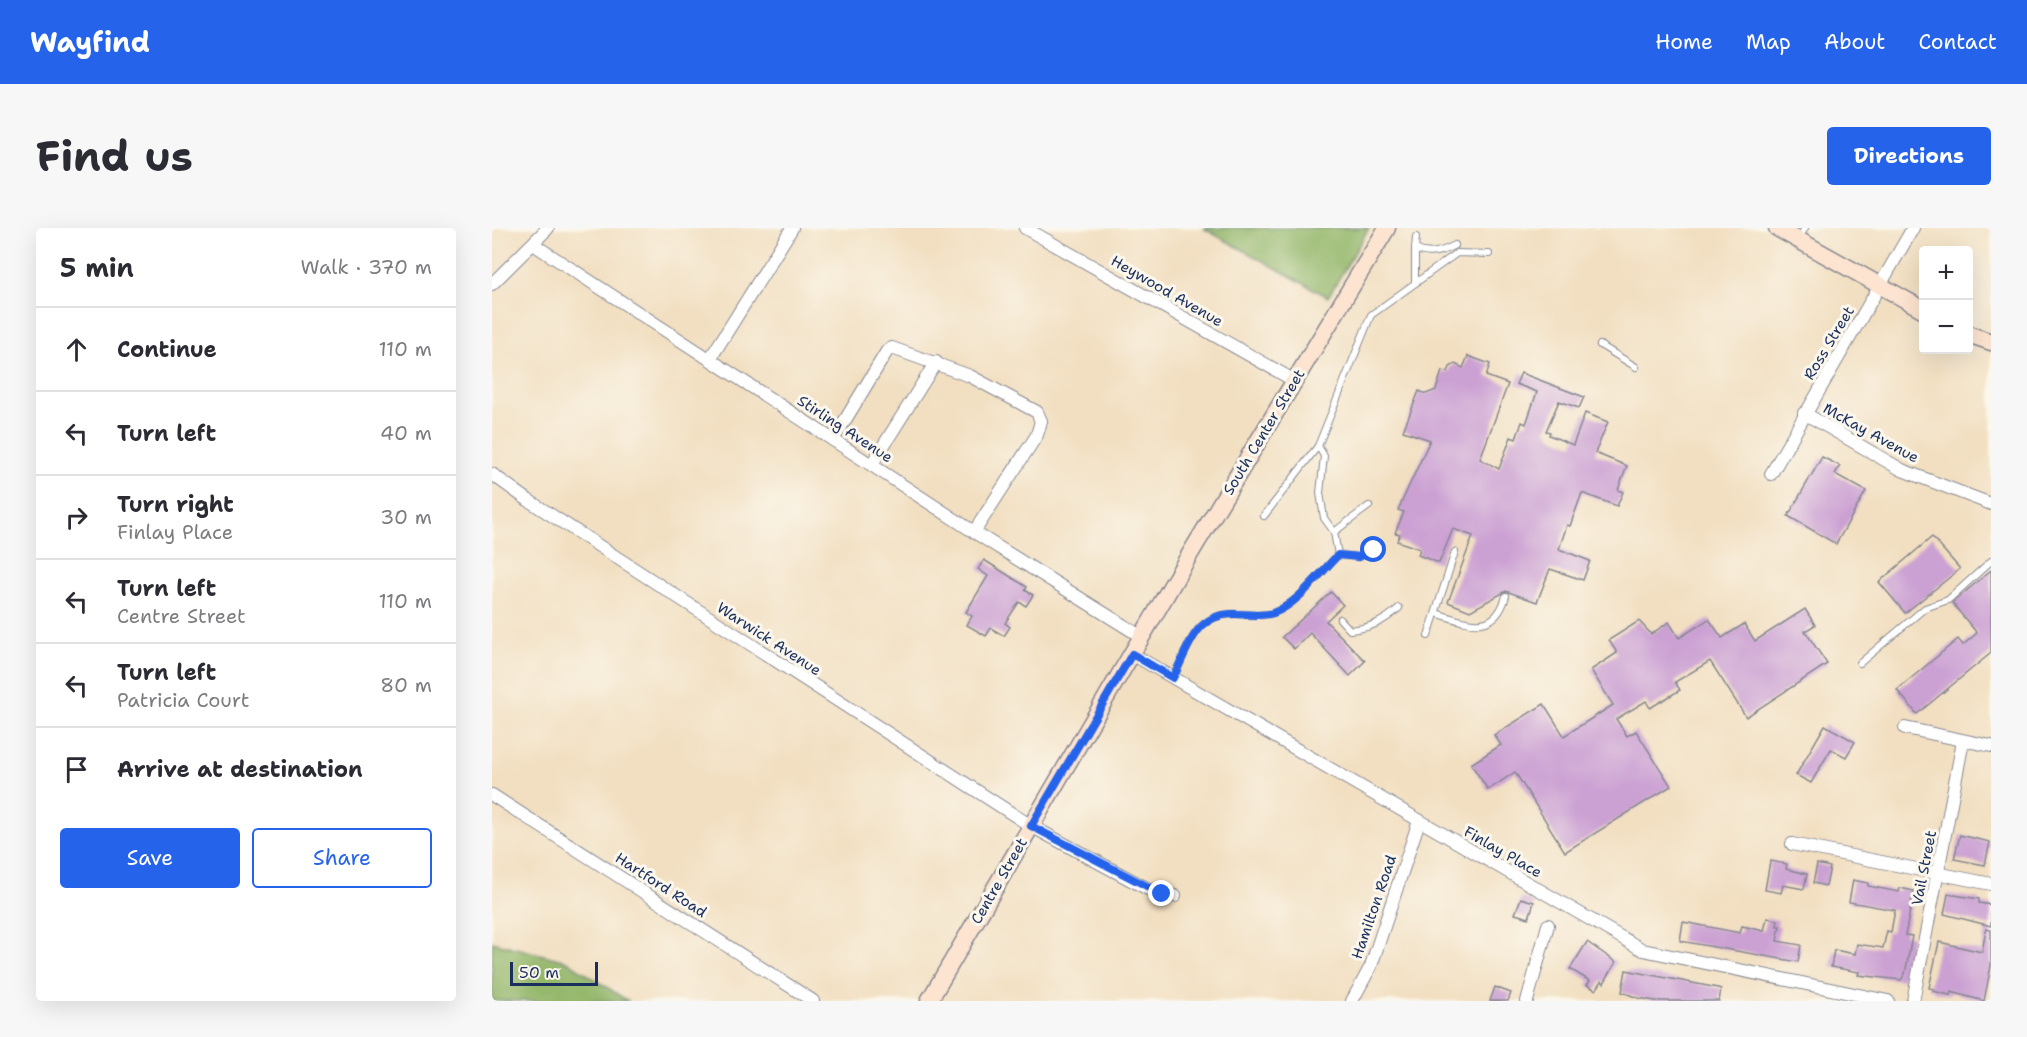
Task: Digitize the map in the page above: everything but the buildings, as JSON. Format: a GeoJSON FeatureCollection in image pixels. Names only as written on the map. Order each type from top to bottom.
{"type":"FeatureCollection","features":[{"type":"Feature","properties":{"kind":"main road","name":"South Center Street"},"geometry":{"type":"LineString","coordinates":[[1142,637],[1387,228]]}},
{"type":"Feature","properties":{"kind":"main road"},"geometry":{"type":"LineString","coordinates":[[1777,228],[1802,234],[1880,287],[1919,308]]}},
{"type":"Feature","properties":{"kind":"main road"},"geometry":{"type":"LineString","coordinates":[[1973,336],[1991,342]]}},
{"type":"Feature","properties":{"kind":"main road","name":"Centre Street"},"geometry":{"type":"LineString","coordinates":[[929,1001],[1142,637]]}},
{"type":"Feature","properties":{"kind":"street"},"geometry":{"type":"LineString","coordinates":[[492,284],[548,228]]}},
{"type":"Feature","properties":{"kind":"street"},"geometry":{"type":"LineString","coordinates":[[710,359],[792,228]]}},
{"type":"Feature","properties":{"kind":"street","name":"Heywood Avenue"},"geometry":{"type":"LineString","coordinates":[[1025,228],[1295,381]]}},
{"type":"Feature","properties":{"kind":"street","name":"Ross Street"},"geometry":{"type":"LineString","coordinates":[[1771,474],[1804,413],[1913,228]]}},
{"type":"Feature","properties":{"kind":"street","name":"Stirling Avenue"},"geometry":{"type":"LineString","coordinates":[[533,244],[974,532],[1142,637]]}},
{"type":"Feature","properties":{"kind":"street"},"geometry":{"type":"LineString","coordinates":[[833,440],[887,351],[892,348],[970,376],[1037,412],[1041,421],[1037,435],[974,532]]}},
{"type":"Feature","properties":{"kind":"street"},"geometry":{"type":"LineString","coordinates":[[872,464],[936,362]]}},
{"type":"Feature","properties":{"kind":"street","name":"McKay Avenue"},"geometry":{"type":"LineString","coordinates":[[1804,413],[1902,470],[1991,504]]}},
{"type":"Feature","properties":{"kind":"street","name":"Warwick Avenue"},"geometry":{"type":"LineString","coordinates":[[492,474],[522,496],[1031,826],[1148,889],[1175,896]]}},
{"type":"Feature","properties":{"kind":"street","name":"Finlay Place"},"geometry":{"type":"LineString","coordinates":[[1132,654],[1643,951],[1888,1001]]}},
{"type":"Feature","properties":{"kind":"street"},"geometry":{"type":"LineString","coordinates":[[1905,728],[1991,746]]}},
{"type":"Feature","properties":{"kind":"street","name":"Vail Street"},"geometry":{"type":"LineString","coordinates":[[1913,1001],[1963,741]]}},
{"type":"Feature","properties":{"kind":"street","name":"Hartford Road"},"geometry":{"type":"LineString","coordinates":[[492,795],[813,1001]]}},
{"type":"Feature","properties":{"kind":"street","name":"Hamilton Road"},"geometry":{"type":"LineString","coordinates":[[1352,1001],[1371,966],[1419,821]]}},
{"type":"Feature","properties":{"kind":"street"},"geometry":{"type":"LineString","coordinates":[[1792,844],[1991,884]]}},
{"type":"Feature","properties":{"kind":"street"},"geometry":{"type":"LineString","coordinates":[[1527,1001],[1548,925]]}},
{"type":"Feature","properties":{"kind":"lane"},"geometry":{"type":"LineString","coordinates":[[1415,282],[1416,237]]}},
{"type":"Feature","properties":{"kind":"lane"},"geometry":{"type":"LineString","coordinates":[[1415,249],[1424,253],[1442,252],[1455,245]]}},
{"type":"Feature","properties":{"kind":"lane"},"geometry":{"type":"LineString","coordinates":[[1264,516],[1318,446],[1371,315],[1457,253],[1489,254]]}},
{"type":"Feature","properties":{"kind":"lane"},"geometry":{"type":"LineString","coordinates":[[1600,345],[1636,366]]}},
{"type":"Feature","properties":{"kind":"lane"},"geometry":{"type":"LineString","coordinates":[[1318,446],[1324,456],[1320,493],[1324,518],[1334,532],[1338,555]]}},
{"type":"Feature","properties":{"kind":"lane"},"geometry":{"type":"LineString","coordinates":[[1334,532],[1369,506]]}},
{"type":"Feature","properties":{"kind":"lane"},"geometry":{"type":"LineString","coordinates":[[1338,555],[1359,557],[1374,550]]}},
{"type":"Feature","properties":{"kind":"lane"},"geometry":{"type":"LineString","coordinates":[[1428,636],[1455,552]]}},
{"type":"Feature","properties":{"kind":"lane"},"geometry":{"type":"LineString","coordinates":[[1173,678],[1197,630],[1208,618],[1223,614],[1263,616],[1286,607],[1338,555]]}},
{"type":"Feature","properties":{"kind":"lane"},"geometry":{"type":"LineString","coordinates":[[1860,663],[1925,608],[1948,600],[1991,561]]}},
{"type":"Feature","properties":{"kind":"lane"},"geometry":{"type":"LineString","coordinates":[[1436,613],[1478,624],[1493,620],[1502,610],[1506,596]]}},
{"type":"Feature","properties":{"kind":"lane"},"geometry":{"type":"LineString","coordinates":[[1340,619],[1350,630],[1366,629],[1382,622],[1399,608]]}},
{"type":"Feature","properties":{"kind":"green space"},"geometry":{"type":"Polygon","coordinates":[[[1203,228],[1369,228],[1328,297],[1203,228]]]}},
{"type":"Feature","properties":{"kind":"green space"},"geometry":{"type":"Polygon","coordinates":[[[492,942],[567,961],[628,1001],[492,1001],[492,942]]]}},
{"type":"Feature","properties":{"kind":"route"},"geometry":{"type":"LineString","coordinates":[[1162,894],[1148,889],[1031,826],[1132,654],[1173,678],[1197,630],[1208,618],[1223,614],[1263,616],[1273,613],[1286,607],[1338,555],[1359,557],[1374,550]]}}]}
